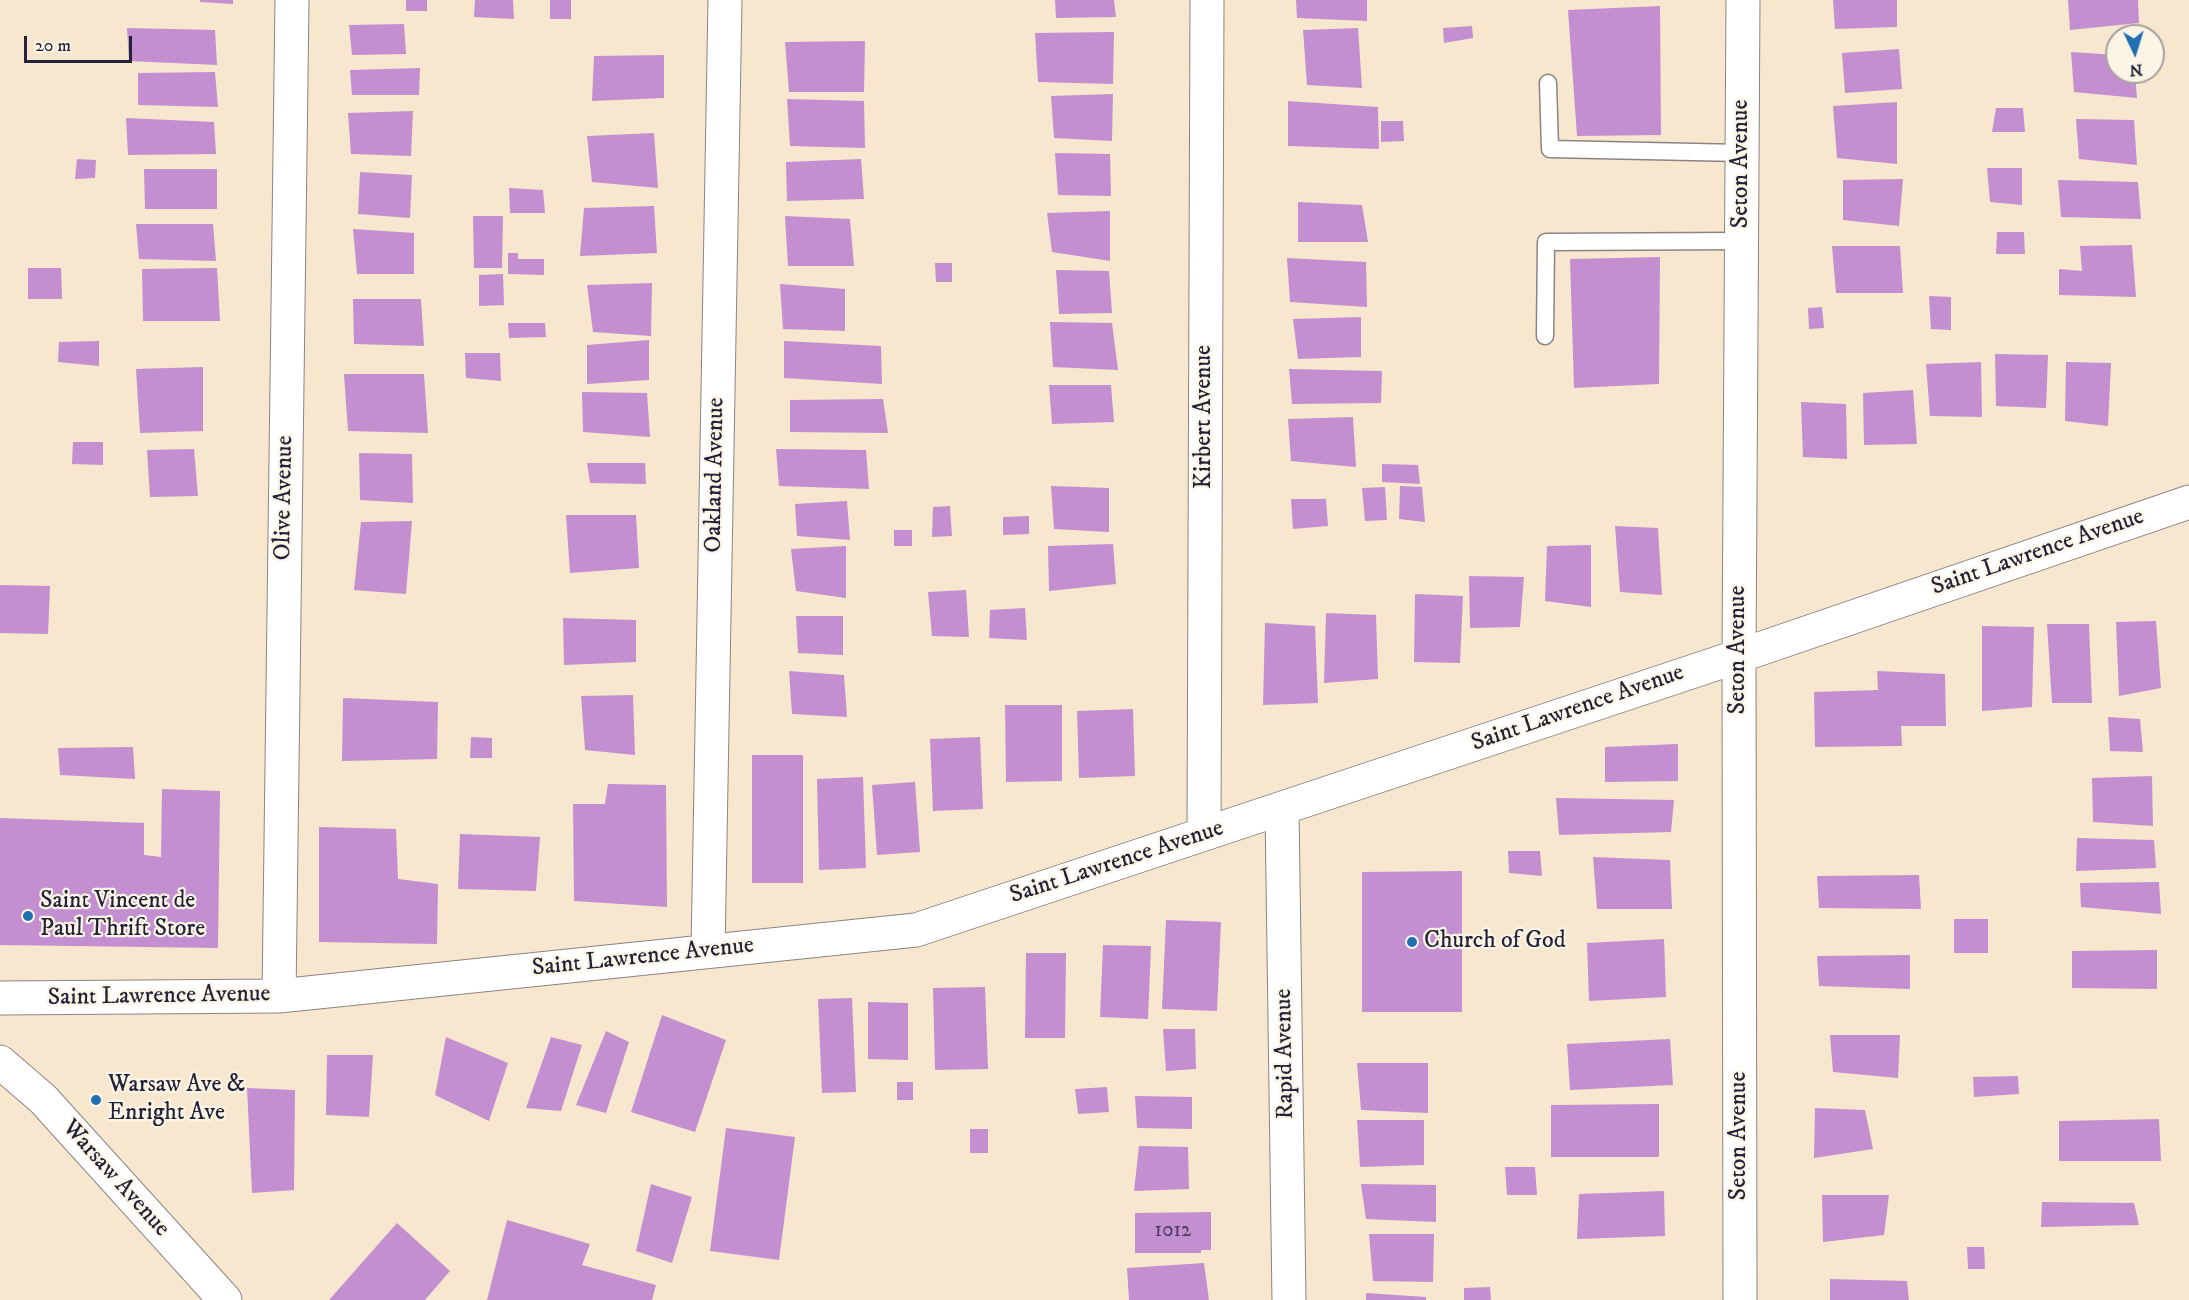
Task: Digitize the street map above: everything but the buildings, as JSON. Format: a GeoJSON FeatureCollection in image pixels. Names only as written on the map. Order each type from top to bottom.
{"type":"FeatureCollection","features":[{"type":"Feature","properties":{"kind":"street","name":"Olive Avenue"},"geometry":{"type":"LineString","coordinates":[[279,996],[292,0]]}},
{"type":"Feature","properties":{"kind":"street","name":"Oakland Avenue"},"geometry":{"type":"LineString","coordinates":[[708,951],[725,0]]}},
{"type":"Feature","properties":{"kind":"street","name":"Kirbert Avenue"},"geometry":{"type":"LineString","coordinates":[[1204,834],[1207,0]]}},
{"type":"Feature","properties":{"kind":"street","name":"Seton Avenue"},"geometry":{"type":"LineString","coordinates":[[1740,1300],[1739,656],[1743,0]]}},
{"type":"Feature","properties":{"kind":"street","name":"Saint Lawrence Avenue"},"geometry":{"type":"LineString","coordinates":[[0,998],[279,996],[916,930],[1739,656],[2189,501]]}},
{"type":"Feature","properties":{"kind":"street","name":"Rapid Avenue"},"geometry":{"type":"LineString","coordinates":[[1282,808],[1289,1300]]}},
{"type":"Feature","properties":{"kind":"street","name":"Warsaw Avenue"},"geometry":{"type":"LineString","coordinates":[[0,1062],[43,1099],[225,1300]]}},
{"type":"Feature","properties":{"kind":"lane"},"geometry":{"type":"LineString","coordinates":[[1548,83],[1550,149],[1742,153]]}},
{"type":"Feature","properties":{"kind":"lane"},"geometry":{"type":"LineString","coordinates":[[1545,336],[1546,242],[1741,241]]}},
{"type":"Feature","properties":{"kind":"place","name":"Saint Vincent de Paul Thrift Store"},"geometry":{"type":"Point","coordinates":[28,916]}},
{"type":"Feature","properties":{"kind":"place","name":"Church of God"},"geometry":{"type":"Point","coordinates":[1412,942]}},
{"type":"Feature","properties":{"kind":"place","name":"Warsaw Ave & Enright Ave"},"geometry":{"type":"Point","coordinates":[96,1100]}}]}
